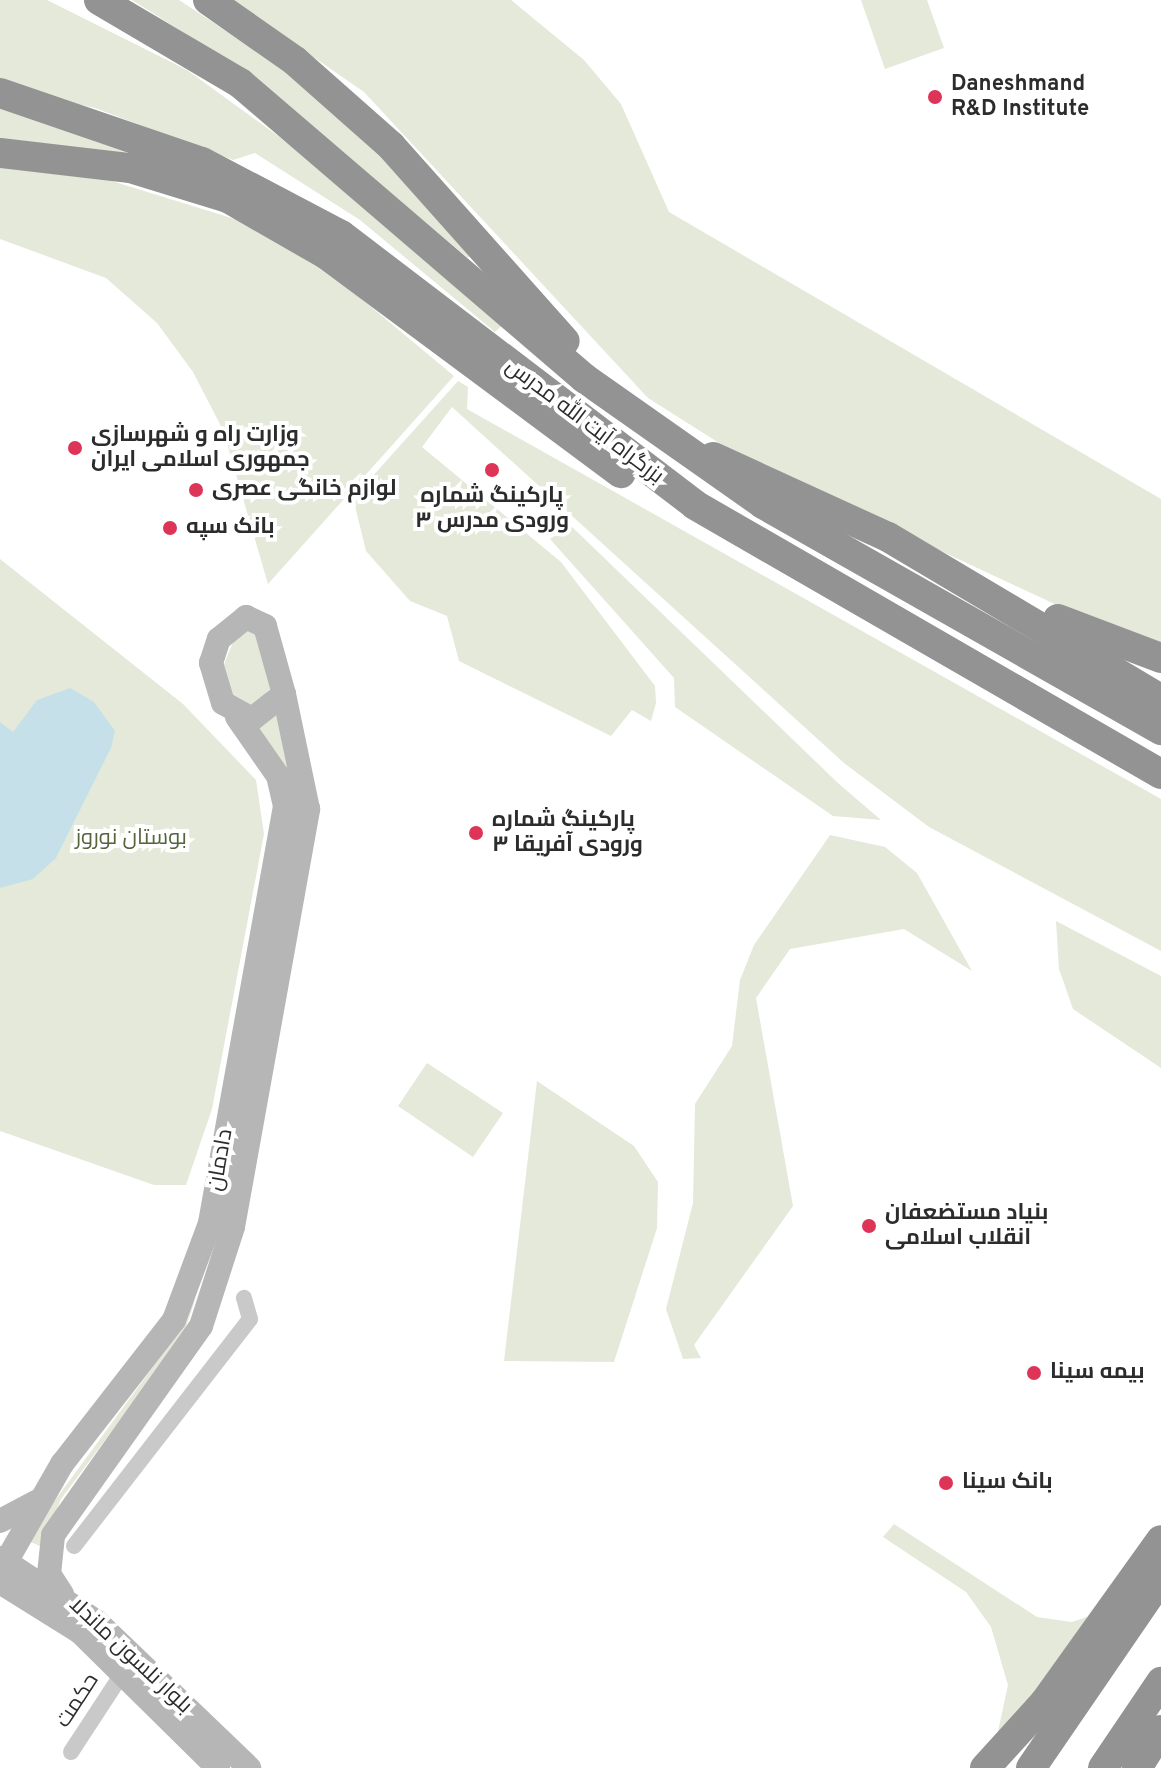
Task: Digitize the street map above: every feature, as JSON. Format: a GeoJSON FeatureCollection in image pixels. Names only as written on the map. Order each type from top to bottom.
{"type":"FeatureCollection","features":[{"type":"Feature","properties":{"kind":"highway","name":"بزرگراه آیت الله مدرس"},"geometry":{"type":"LineString","coordinates":[[99,0],[240,83],[622,406],[680,446],[824,543],[1161,730]]}},
{"type":"Feature","properties":{"kind":"highway"},"geometry":{"type":"LineString","coordinates":[[208,0],[295,61],[412,166],[622,406]]}},
{"type":"Feature","properties":{"kind":"highway","name":"بزرگراه آیت الله مدرس"},"geometry":{"type":"LineString","coordinates":[[0,93],[202,162],[341,235],[695,505],[1151,768],[1161,784]]}},
{"type":"Feature","properties":{"kind":"highway"},"geometry":{"type":"LineString","coordinates":[[0,153],[130,168],[228,198],[327,255],[587,451],[695,505]]}},
{"type":"Feature","properties":{"kind":"highway"},"geometry":{"type":"LineString","coordinates":[[680,446],[793,490],[957,577],[1161,699]]}},
{"type":"Feature","properties":{"kind":"highway"},"geometry":{"type":"LineString","coordinates":[[957,577],[1161,658]]}},
{"type":"Feature","properties":{"kind":"highway"},"geometry":{"type":"LineString","coordinates":[[985,1768],[1045,1702],[1161,1540]]}},
{"type":"Feature","properties":{"kind":"highway"},"geometry":{"type":"LineString","coordinates":[[1031,1768],[1161,1578]]}},
{"type":"Feature","properties":{"kind":"highway"},"geometry":{"type":"LineString","coordinates":[[1055,1768],[1161,1613]]}},
{"type":"Feature","properties":{"kind":"highway"},"geometry":{"type":"LineString","coordinates":[[1103,1768],[1161,1682]]}},
{"type":"Feature","properties":{"kind":"highway"},"geometry":{"type":"LineString","coordinates":[[1020,1768],[1066,1714]]}},
{"type":"Feature","properties":{"kind":"highway"},"geometry":{"type":"LineString","coordinates":[[1137,1768],[1161,1730]]}},
{"type":"Feature","properties":{"kind":"street"},"geometry":{"type":"LineString","coordinates":[[246,617],[265,626],[284,694],[265,716],[237,717],[213,686],[211,663],[235,622],[246,617]]}},
{"type":"Feature","properties":{"kind":"street","name":"دادمان"},"geometry":{"type":"LineString","coordinates":[[2,1567],[38,1500],[174,1320],[211,1258],[308,809],[284,694]]}},
{"type":"Feature","properties":{"kind":"street","name":"دادمان"},"geometry":{"type":"LineString","coordinates":[[62,1594],[48,1565],[57,1525],[201,1326],[285,806],[278,776],[237,717]]}},
{"type":"Feature","properties":{"kind":"street"},"geometry":{"type":"LineString","coordinates":[[74,1546],[250,1319],[244,1298]]}},
{"type":"Feature","properties":{"kind":"street"},"geometry":{"type":"LineString","coordinates":[[0,1521],[38,1500]]}},
{"type":"Feature","properties":{"kind":"street","name":"بلوار نلسون ماندلا"},"geometry":{"type":"LineString","coordinates":[[2,1567],[62,1594],[249,1768]]}},
{"type":"Feature","properties":{"kind":"street","name":"بلوار نلسون ماندلا"},"geometry":{"type":"LineString","coordinates":[[2,1567],[80,1632],[218,1768]]}},
{"type":"Feature","properties":{"kind":"street","name":"حکمت"},"geometry":{"type":"LineString","coordinates":[[71,1752],[122,1674]]}},
{"type":"Feature","properties":{"kind":"green space"},"geometry":{"type":"Polygon","coordinates":[[[0,0],[47,0],[187,70],[325,170],[505,323],[495,332],[360,220],[255,153],[233,160],[95,108],[0,86],[0,0]]]}},
{"type":"Feature","properties":{"kind":"green space"},"geometry":{"type":"Polygon","coordinates":[[[132,0],[179,0],[274,63],[357,127],[473,251],[468,258],[247,72],[132,0]]]}},
{"type":"Feature","properties":{"kind":"green space"},"geometry":{"type":"Polygon","coordinates":[[[231,0],[511,0],[584,60],[621,104],[669,212],[1161,499],[1161,646],[1089,620],[746,460],[648,398],[364,92],[231,0]]]}},
{"type":"Feature","properties":{"kind":"green space"},"geometry":{"type":"Polygon","coordinates":[[[861,0],[927,0],[944,48],[885,69],[861,0]]]}},
{"type":"Feature","properties":{"kind":"green space"},"geometry":{"type":"Polygon","coordinates":[[[0,107],[154,158],[0,141],[0,107]]]}},
{"type":"Feature","properties":{"kind":"green space"},"geometry":{"type":"Polygon","coordinates":[[[0,160],[60,165],[238,220],[321,265],[454,376],[268,584],[223,430],[193,372],[157,323],[106,278],[0,239],[0,160]]]}},
{"type":"Feature","properties":{"kind":"green space"},"geometry":{"type":"Polygon","coordinates":[[[458,381],[468,387],[467,409],[1161,799],[1161,951],[929,827],[844,763],[452,407],[422,447],[561,562],[655,686],[656,703],[651,721],[632,710],[611,736],[459,661],[447,616],[410,601],[366,551],[353,498],[458,381]]]}},
{"type":"Feature","properties":{"kind":"green space"},"geometry":{"type":"Polygon","coordinates":[[[570,525],[839,784],[881,820],[833,816],[675,707],[674,678],[550,539],[570,525]]]}},
{"type":"Feature","properties":{"kind":"green space","name":"بوستان نوروز"},"geometry":{"type":"Polygon","coordinates":[[[0,559],[183,704],[256,780],[264,834],[212,1109],[186,1185],[154,1185],[0,1131],[0,559]]]}},
{"type":"Feature","properties":{"kind":"green space"},"geometry":{"type":"Polygon","coordinates":[[[239,627],[259,630],[271,688],[252,707],[238,706],[219,677],[239,627]]]}},
{"type":"Feature","properties":{"kind":"green space"},"geometry":{"type":"Polygon","coordinates":[[[278,715],[299,803],[290,850],[249,726],[278,715]]]}},
{"type":"Feature","properties":{"kind":"green space"},"geometry":{"type":"Polygon","coordinates":[[[830,835],[885,847],[917,873],[972,971],[904,929],[790,949],[756,998],[793,1206],[694,1345],[701,1358],[683,1359],[666,1309],[693,1203],[695,1104],[732,1046],[740,980],[754,945],[830,835]]]}},
{"type":"Feature","properties":{"kind":"green space"},"geometry":{"type":"Polygon","coordinates":[[[1056,921],[1161,976],[1161,1068],[1073,1009],[1059,969],[1056,921]]]}},
{"type":"Feature","properties":{"kind":"green space"},"geometry":{"type":"Polygon","coordinates":[[[427,1063],[503,1113],[473,1157],[398,1106],[427,1063]]]}},
{"type":"Feature","properties":{"kind":"green space"},"geometry":{"type":"Polygon","coordinates":[[[537,1081],[634,1146],[658,1182],[657,1228],[614,1362],[504,1361],[537,1081]]]}},
{"type":"Feature","properties":{"kind":"green space"},"geometry":{"type":"Polygon","coordinates":[[[196,1297],[183,1336],[61,1499],[42,1547],[26,1540],[177,1334],[196,1297]]]}},
{"type":"Feature","properties":{"kind":"green space"},"geometry":{"type":"Polygon","coordinates":[[[894,1524],[1037,1617],[1072,1622],[1096,1614],[1033,1705],[997,1736],[1008,1685],[991,1627],[966,1592],[883,1537],[894,1524]]]}},
{"type":"Feature","properties":{"kind":"water"},"geometry":{"type":"Polygon","coordinates":[[[70,688],[94,702],[115,731],[111,748],[56,858],[33,879],[0,888],[0,722],[13,732],[37,700],[70,688]]]}},
{"type":"Feature","properties":{"kind":"place","name":"Daneshmand R&D Institute"},"geometry":{"type":"Point","coordinates":[935,97]}},
{"type":"Feature","properties":{"kind":"place","name":"وزارت راه و شهرسازی جمهوری اسلامی ایران"},"geometry":{"type":"Point","coordinates":[75,448]}},
{"type":"Feature","properties":{"kind":"place","name":"پارکینگ شماره ۳ ورودی مدرس"},"geometry":{"type":"Point","coordinates":[492,470]}},
{"type":"Feature","properties":{"kind":"place","name":"لوازم خانگی عصری"},"geometry":{"type":"Point","coordinates":[196,490]}},
{"type":"Feature","properties":{"kind":"place","name":"بانک سپه"},"geometry":{"type":"Point","coordinates":[170,528]}},
{"type":"Feature","properties":{"kind":"place","name":"پارکینگ شماره ۳ ورودی آفریقا"},"geometry":{"type":"Point","coordinates":[476,833]}},
{"type":"Feature","properties":{"kind":"place","name":"بنیاد مستضعفان انقلاب اسلامی"},"geometry":{"type":"Point","coordinates":[869,1226]}},
{"type":"Feature","properties":{"kind":"place","name":"بیمه سینا"},"geometry":{"type":"Point","coordinates":[1034,1373]}},
{"type":"Feature","properties":{"kind":"place","name":"بانک سینا"},"geometry":{"type":"Point","coordinates":[946,1483]}}]}
